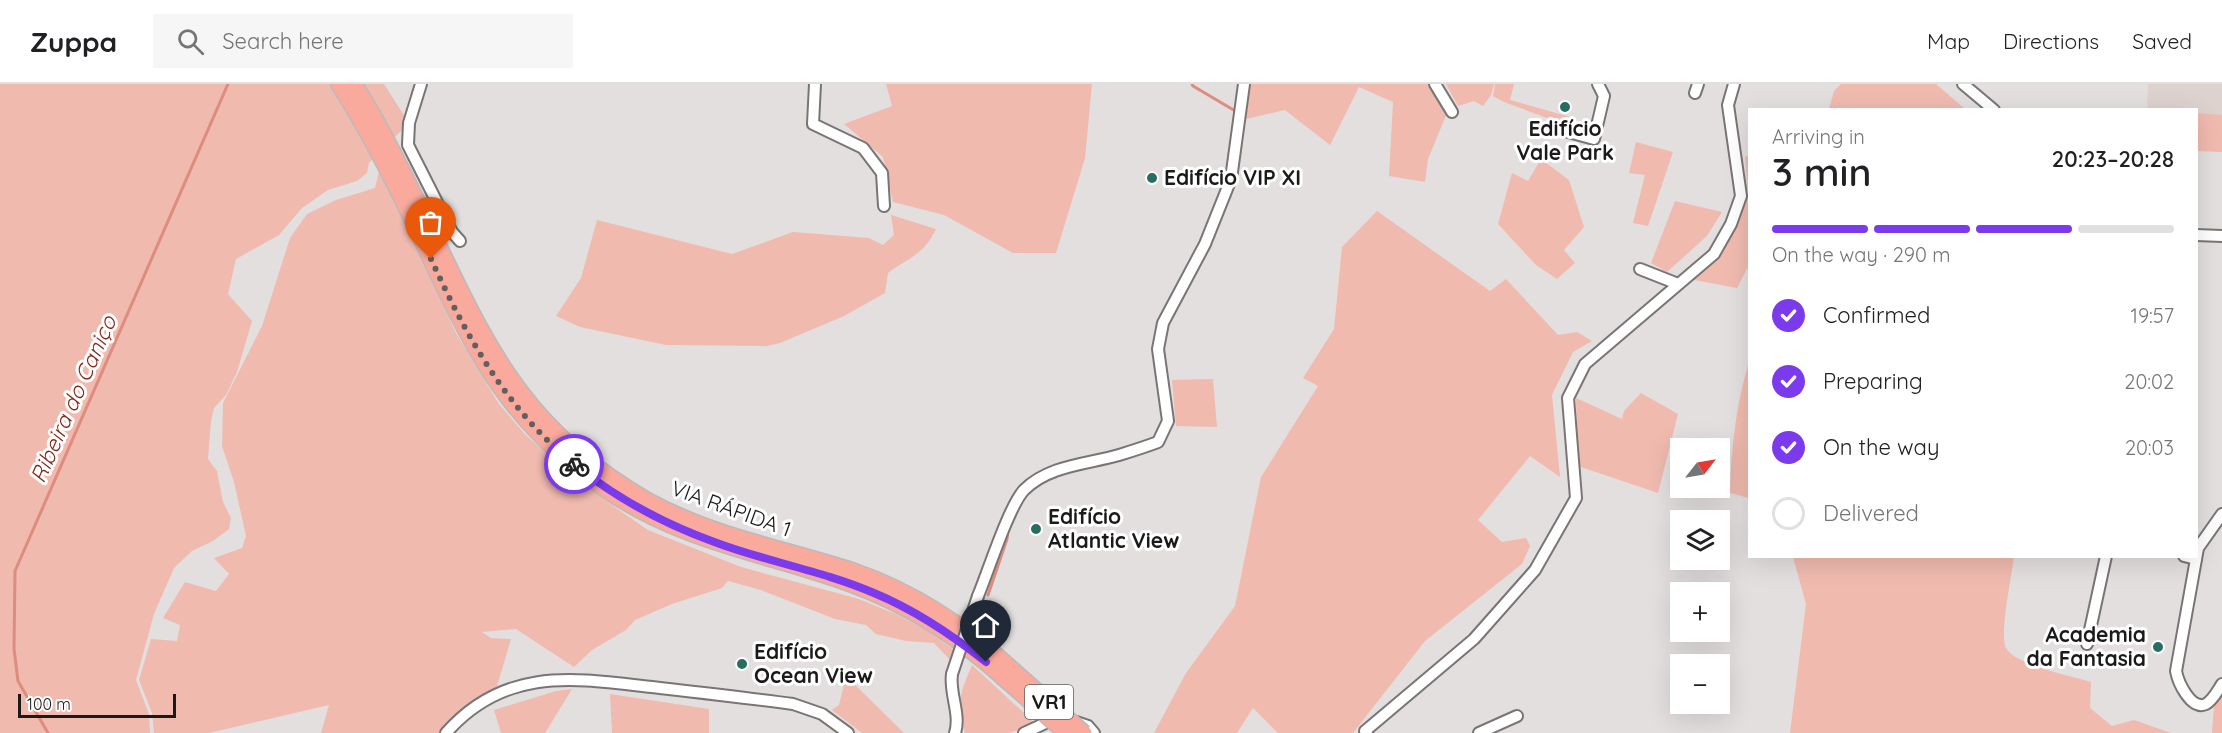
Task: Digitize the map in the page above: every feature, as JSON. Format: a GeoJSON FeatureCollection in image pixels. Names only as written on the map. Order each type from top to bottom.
{"type":"FeatureCollection","features":[{"type":"Feature","properties":{"kind":"highway","name":"VIA RÁPIDA 1"},"geometry":{"type":"LineString","coordinates":[[339,84],[387,155]]}},
{"type":"Feature","properties":{"kind":"highway","name":"VIA RÁPIDA 1"},"geometry":{"type":"LineString","coordinates":[[354,84],[387,155],[492,352],[536,411],[576,450],[627,488],[682,517],[724,533],[853,572],[902,592],[961,627],[1066,733]]}},
{"type":"Feature","properties":{"kind":"highway","name":"VIA RÁPIDA 1"},"geometry":{"type":"LineString","coordinates":[[1010,676],[1084,733]]}},
{"type":"Feature","properties":{"kind":"street"},"geometry":{"type":"LineString","coordinates":[[421,84],[409,123],[408,145],[452,232],[459,241]]}},
{"type":"Feature","properties":{"kind":"street"},"geometry":{"type":"LineString","coordinates":[[815,84],[813,124],[863,148],[882,173],[884,206]]}},
{"type":"Feature","properties":{"kind":"street"},"geometry":{"type":"LineString","coordinates":[[955,733],[957,727],[951,692],[952,674],[978,596],[1011,512],[1024,490],[1044,477],[1082,462],[1117,456],[1158,442],[1168,421],[1158,349],[1163,323],[1205,244],[1231,179],[1244,84]]}},
{"type":"Feature","properties":{"kind":"street"},"geometry":{"type":"LineString","coordinates":[[1435,84],[1452,112]]}},
{"type":"Feature","properties":{"kind":"street"},"geometry":{"type":"LineString","coordinates":[[1565,131],[1594,139],[1604,96],[1598,84]]}},
{"type":"Feature","properties":{"kind":"street"},"geometry":{"type":"LineString","coordinates":[[1366,733],[1365,731],[1474,639],[1535,570],[1576,498],[1568,398],[1585,364],[1714,254],[1731,224],[1741,196],[1728,105],[1734,84]]}},
{"type":"Feature","properties":{"kind":"street"},"geometry":{"type":"LineString","coordinates":[[1963,84],[1992,108]]}},
{"type":"Feature","properties":{"kind":"street"},"geometry":{"type":"LineString","coordinates":[[2198,235],[2222,236]]}},
{"type":"Feature","properties":{"kind":"street"},"geometry":{"type":"LineString","coordinates":[[1640,269],[1678,284]]}},
{"type":"Feature","properties":{"kind":"street"},"geometry":{"type":"LineString","coordinates":[[2198,548],[2222,514]]}},
{"type":"Feature","properties":{"kind":"street"},"geometry":{"type":"LineString","coordinates":[[2087,644],[2106,558]]}},
{"type":"Feature","properties":{"kind":"street"},"geometry":{"type":"LineString","coordinates":[[2192,558],[2196,559],[2176,670],[2178,680],[2193,702],[2200,705],[2207,704],[2222,684]]}},
{"type":"Feature","properties":{"kind":"street"},"geometry":{"type":"LineString","coordinates":[[446,733],[474,707],[515,687],[535,681],[578,679],[793,704],[822,714],[848,733]]}},
{"type":"Feature","properties":{"kind":"street"},"geometry":{"type":"LineString","coordinates":[[1479,733],[1517,716]]}},
{"type":"Feature","properties":{"kind":"street"},"geometry":{"type":"LineString","coordinates":[[1024,733],[1052,720],[1071,720],[1088,726],[1094,733]]}},
{"type":"Feature","properties":{"kind":"shaded area"},"geometry":{"type":"Polygon","coordinates":[[[0,84],[384,84],[409,123],[369,163],[367,173],[357,181],[328,190],[302,208],[279,235],[236,259],[228,294],[252,321],[237,372],[226,395],[214,408],[208,459],[217,471],[223,502],[231,518],[229,529],[213,541],[192,551],[174,568],[154,614],[136,680],[149,714],[150,733],[0,733],[0,84]]]}},
{"type":"Feature","properties":{"kind":"shaded area"},"geometry":{"type":"Polygon","coordinates":[[[886,84],[1092,84],[1085,158],[1056,253],[1013,253],[944,215],[893,202],[883,157],[844,124],[892,106],[886,84]]]}},
{"type":"Feature","properties":{"kind":"shaded area"},"geometry":{"type":"Polygon","coordinates":[[[1251,84],[1429,84],[1447,113],[1428,159],[1425,182],[1389,176],[1393,102],[1359,87],[1330,145],[1285,110],[1242,120],[1251,84]]]}},
{"type":"Feature","properties":{"kind":"shaded area"},"geometry":{"type":"Polygon","coordinates":[[[1446,84],[1494,84],[1491,95],[1483,106],[1474,101],[1458,106],[1446,84]]]}},
{"type":"Feature","properties":{"kind":"shaded area"},"geometry":{"type":"Polygon","coordinates":[[[1495,84],[1514,84],[1510,100],[1570,117],[1569,126],[1493,96],[1495,84]]]}},
{"type":"Feature","properties":{"kind":"shaded area"},"geometry":{"type":"Polygon","coordinates":[[[1841,84],[1936,84],[1964,108],[1829,108],[1834,91],[1841,84]]]}},
{"type":"Feature","properties":{"kind":"shaded area"},"geometry":{"type":"Polygon","coordinates":[[[2148,84],[2222,84],[2222,152],[2198,149],[2198,108],[2147,108],[2148,84]]]}},
{"type":"Feature","properties":{"kind":"shaded area"},"geometry":{"type":"Polygon","coordinates":[[[2198,113],[2222,115],[2222,152],[2198,151],[2198,113]]]}},
{"type":"Feature","properties":{"kind":"shaded area"},"geometry":{"type":"Polygon","coordinates":[[[1636,142],[1673,152],[1648,226],[1633,223],[1645,175],[1629,173],[1636,142]]]}},
{"type":"Feature","properties":{"kind":"shaded area"},"geometry":{"type":"Polygon","coordinates":[[[1748,156],[1748,196],[1745,157],[1748,156]]]}},
{"type":"Feature","properties":{"kind":"shaded area"},"geometry":{"type":"Polygon","coordinates":[[[1541,159],[1569,180],[1584,227],[1564,250],[1575,263],[1557,279],[1536,265],[1498,224],[1512,173],[1528,181],[1541,159]]]}},
{"type":"Feature","properties":{"kind":"shaded area"},"geometry":{"type":"Polygon","coordinates":[[[380,168],[456,333],[499,404],[525,434],[555,461],[648,530],[741,567],[859,599],[898,615],[929,632],[958,653],[954,664],[934,643],[906,641],[876,634],[866,625],[835,619],[761,590],[728,581],[722,588],[672,604],[635,620],[626,630],[592,650],[574,667],[516,629],[482,632],[491,638],[511,639],[495,693],[444,733],[321,733],[329,705],[209,733],[154,733],[152,713],[139,680],[151,639],[177,641],[180,625],[163,618],[185,582],[216,591],[229,574],[214,558],[242,548],[246,536],[234,482],[222,446],[223,403],[262,326],[290,238],[307,214],[336,200],[375,188],[380,168]]]}},
{"type":"Feature","properties":{"kind":"shaded area"},"geometry":{"type":"Polygon","coordinates":[[[1748,196],[1748,267],[1737,288],[1689,279],[1718,256],[1738,222],[1748,196]]]}},
{"type":"Feature","properties":{"kind":"shaded area"},"geometry":{"type":"Polygon","coordinates":[[[1675,201],[1722,212],[1707,236],[1667,272],[1651,263],[1675,201]]]}},
{"type":"Feature","properties":{"kind":"shaded area"},"geometry":{"type":"Polygon","coordinates":[[[1377,211],[1490,291],[1506,279],[1558,335],[1577,332],[1592,341],[1573,352],[1552,395],[1560,477],[1530,456],[1478,520],[1502,542],[1526,538],[1530,546],[1522,564],[1425,641],[1353,733],[1278,733],[1253,708],[1237,733],[1154,733],[1186,673],[1235,606],[1261,477],[1318,386],[1303,378],[1334,329],[1342,247],[1377,211]]]}},
{"type":"Feature","properties":{"kind":"shaded area"},"geometry":{"type":"Polygon","coordinates":[[[891,215],[936,229],[921,251],[888,273],[885,293],[844,316],[780,343],[767,346],[666,345],[580,327],[556,316],[581,278],[597,220],[732,254],[793,232],[869,238],[883,245],[894,235],[891,215]]]}},
{"type":"Feature","properties":{"kind":"shaded area"},"geometry":{"type":"Polygon","coordinates":[[[1748,366],[1748,498],[1730,493],[1735,427],[1748,366]]]}},
{"type":"Feature","properties":{"kind":"shaded area"},"geometry":{"type":"Polygon","coordinates":[[[1213,379],[1217,427],[1176,426],[1172,380],[1213,379]]]}},
{"type":"Feature","properties":{"kind":"shaded area"},"geometry":{"type":"Polygon","coordinates":[[[1641,393],[1678,414],[1672,438],[1670,438],[1658,493],[1578,466],[1576,398],[1622,419],[1624,411],[1641,393]]]}},
{"type":"Feature","properties":{"kind":"shaded area"},"geometry":{"type":"Polygon","coordinates":[[[1793,558],[2014,558],[2004,631],[2006,648],[2011,654],[2032,665],[2091,682],[2090,708],[2112,726],[2134,720],[2171,733],[1790,733],[1806,604],[1793,558]]]}},
{"type":"Feature","properties":{"kind":"shaded area"},"geometry":{"type":"Polygon","coordinates":[[[972,665],[1036,724],[1009,733],[965,733],[960,706],[964,684],[972,665]]]}},
{"type":"Feature","properties":{"kind":"shaded area"},"geometry":{"type":"Polygon","coordinates":[[[846,676],[904,733],[862,733],[832,710],[839,705],[846,676]]]}},
{"type":"Feature","properties":{"kind":"shaded area"},"geometry":{"type":"Polygon","coordinates":[[[572,689],[545,733],[501,733],[494,710],[556,691],[572,689]]]}},
{"type":"Feature","properties":{"kind":"shaded area"},"geometry":{"type":"Polygon","coordinates":[[[2222,692],[2222,733],[2212,733],[2214,704],[2222,692]]]}},
{"type":"Feature","properties":{"kind":"shaded area"},"geometry":{"type":"Polygon","coordinates":[[[610,694],[709,709],[709,733],[612,733],[610,694]]]}},
{"type":"Feature","properties":{"kind":"waterway","name":"Ribeira do Caniço"},"geometry":{"type":"LineString","coordinates":[[48,733],[18,681],[14,649],[15,571],[228,84]]}},
{"type":"Feature","properties":{"kind":"waterway"},"geometry":{"type":"LineString","coordinates":[[1192,84],[1237,114]]}},
{"type":"Feature","properties":{"kind":"waterway"},"geometry":{"type":"LineString","coordinates":[[988,595],[1008,531]]}},
{"type":"Feature","properties":{"kind":"way so far"},"geometry":{"type":"LineString","coordinates":[[431,259],[461,322],[509,399],[526,419],[574,464]]}},
{"type":"Feature","properties":{"kind":"place","name":"Edifício Vale Park"},"geometry":{"type":"Point","coordinates":[1565,107]}},
{"type":"Feature","properties":{"kind":"place","name":"Edifício VIP XI"},"geometry":{"type":"Point","coordinates":[1152,178]}},
{"type":"Feature","properties":{"kind":"place","name":"Edifício Atlantic View"},"geometry":{"type":"Point","coordinates":[1036,529]}},
{"type":"Feature","properties":{"kind":"place","name":"Academia da Fantasia"},"geometry":{"type":"Point","coordinates":[2158,647]}},
{"type":"Feature","properties":{"kind":"place","name":"Edifício Ocean View"},"geometry":{"type":"Point","coordinates":[742,664]}},
{"type":"Feature","properties":{"kind":"route"},"geometry":{"type":"LineString","coordinates":[[574,464],[618,498],[678,528],[718,544],[849,583],[896,603],[943,629],[986,662]]}}]}
